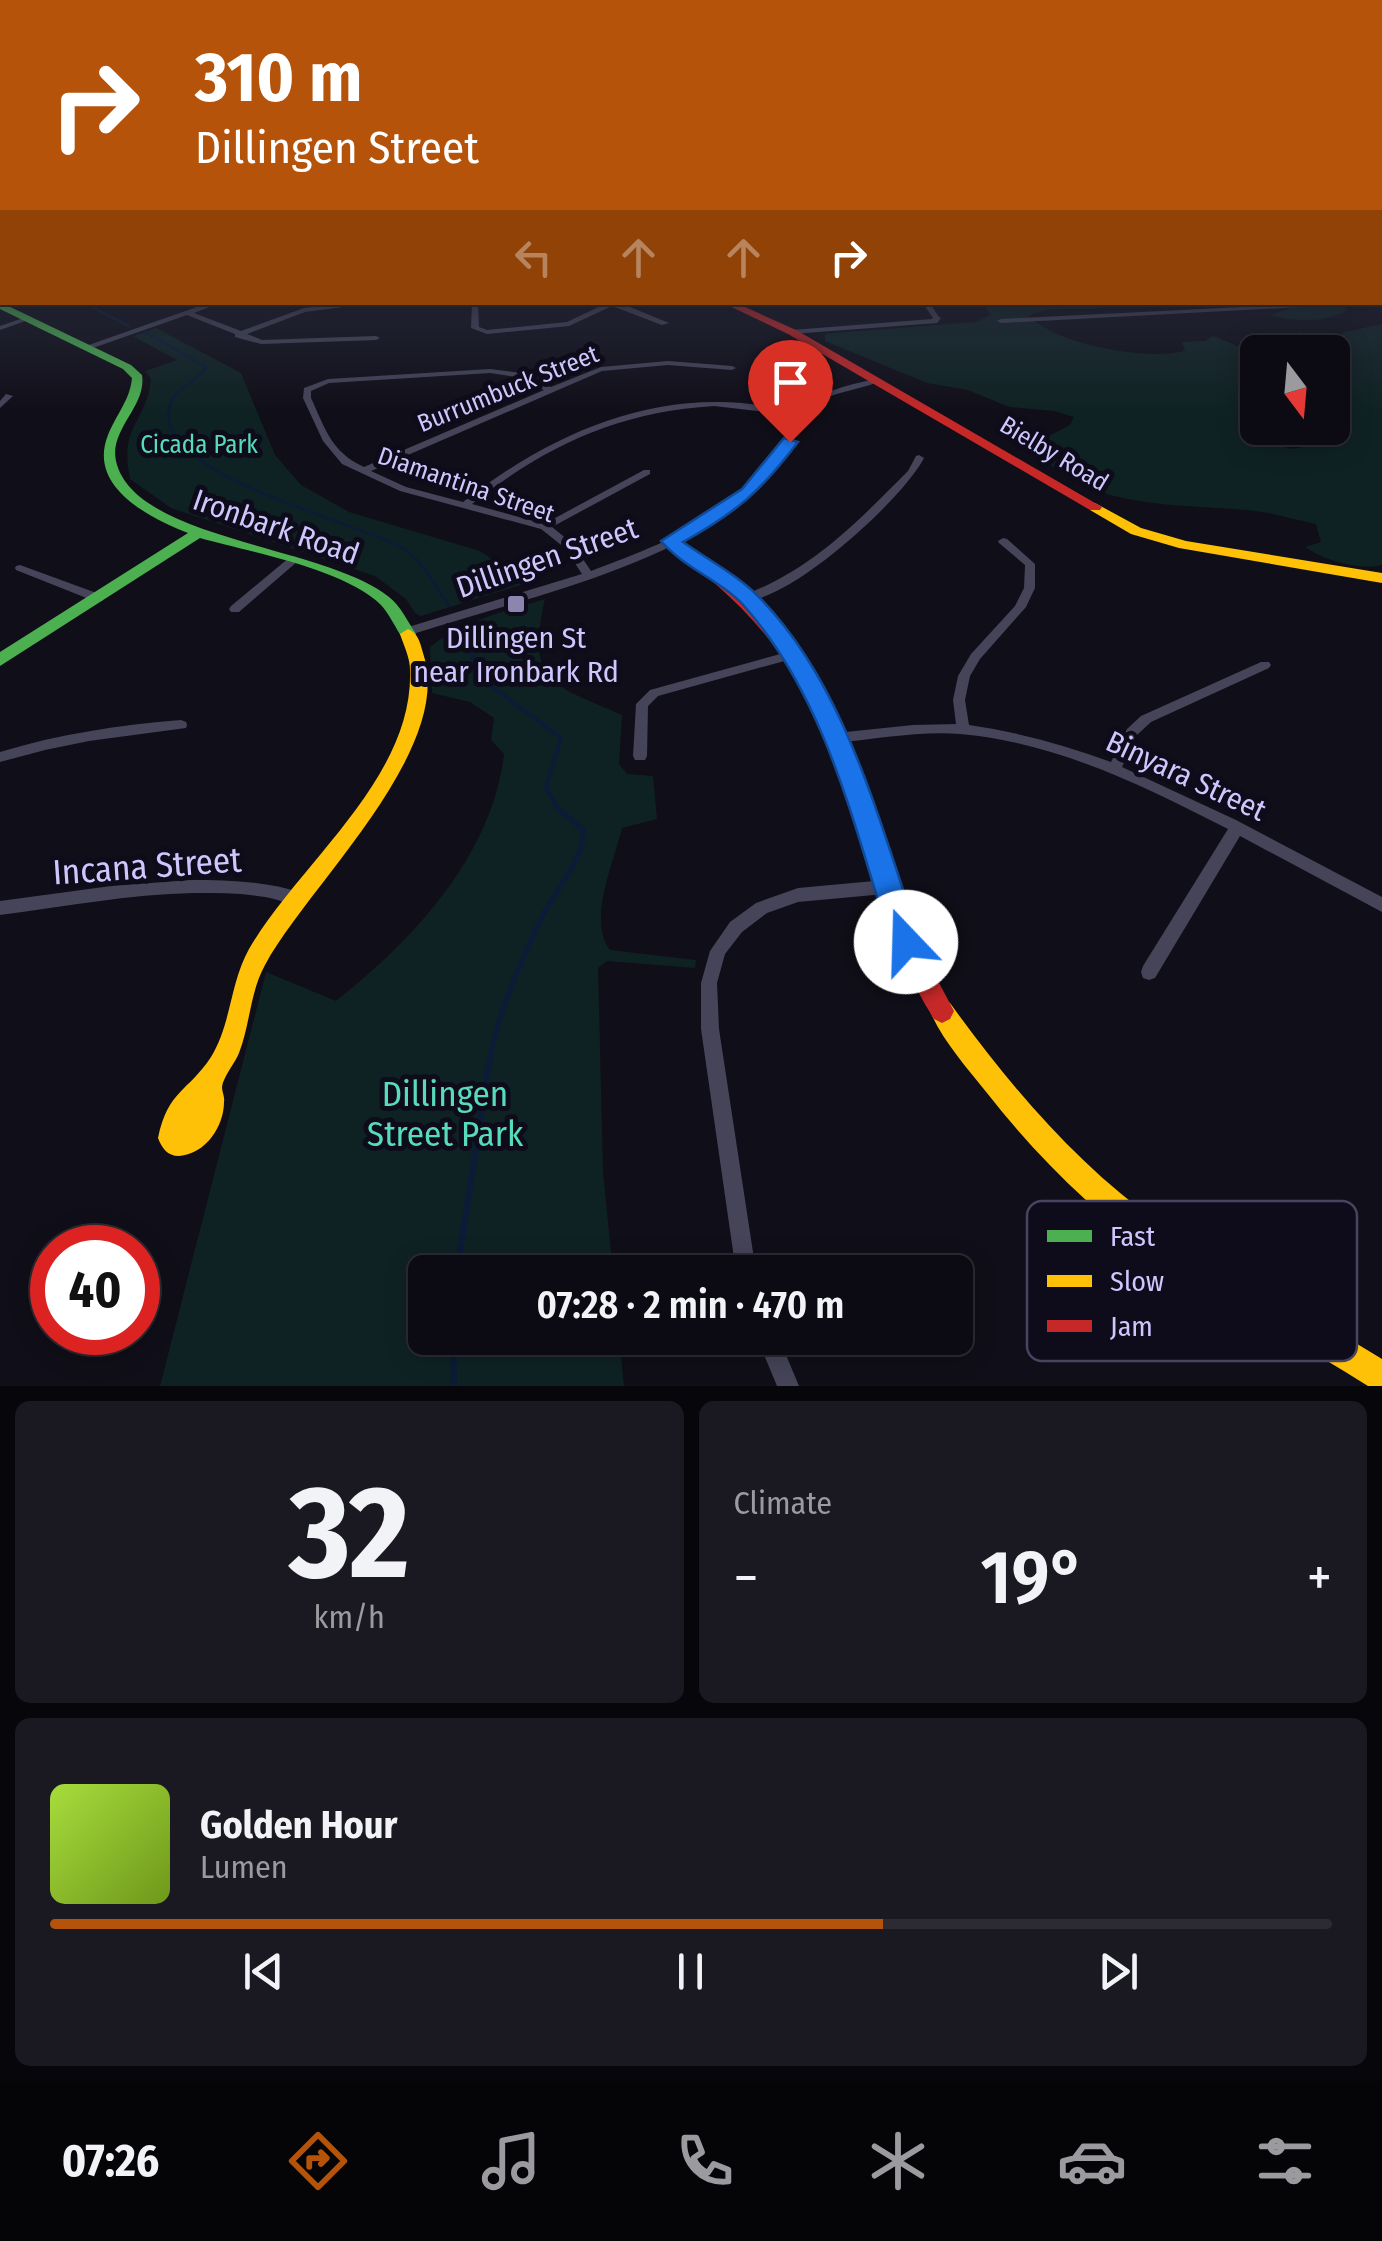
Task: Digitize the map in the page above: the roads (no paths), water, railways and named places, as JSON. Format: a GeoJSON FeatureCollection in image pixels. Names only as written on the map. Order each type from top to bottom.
{"type":"FeatureCollection","features":[{"type":"Feature","properties":{"kind":"street","name":"Ironbark Road"},"geometry":{"type":"LineString","coordinates":[[0,305],[127,367],[139,380],[139,391],[116,427],[110,447],[110,464],[121,486],[157,514],[350,578],[372,590],[396,611],[409,631],[420,676],[415,718],[406,742],[373,796],[254,962],[240,995],[227,1049],[208,1081]]}},
{"type":"Feature","properties":{"kind":"street"},"geometry":{"type":"LineString","coordinates":[[87,347],[210,305]]}},
{"type":"Feature","properties":{"kind":"street"},"geometry":{"type":"LineString","coordinates":[[238,335],[304,310],[351,305]]}},
{"type":"Feature","properties":{"kind":"street"},"geometry":{"type":"LineString","coordinates":[[475,305],[475,328],[487,332],[568,324],[610,305]]}},
{"type":"Feature","properties":{"kind":"street"},"geometry":{"type":"LineString","coordinates":[[619,305],[665,323]]}},
{"type":"Feature","properties":{"kind":"street","name":"Bielby Road"},"geometry":{"type":"LineString","coordinates":[[733,305],[792,332],[1094,508],[1156,539],[1382,578]]}},
{"type":"Feature","properties":{"kind":"street"},"geometry":{"type":"LineString","coordinates":[[792,332],[927,323],[937,318],[926,305]]}},
{"type":"Feature","properties":{"kind":"street"},"geometry":{"type":"LineString","coordinates":[[1181,305],[1189,312]]}},
{"type":"Feature","properties":{"kind":"street"},"geometry":{"type":"LineString","coordinates":[[1001,320],[1300,305]]}},
{"type":"Feature","properties":{"kind":"street"},"geometry":{"type":"LineString","coordinates":[[188,313],[238,335],[277,343],[376,338]]}},
{"type":"Feature","properties":{"kind":"street"},"geometry":{"type":"LineString","coordinates":[[0,328],[29,318]]}},
{"type":"Feature","properties":{"kind":"street","name":"Burrumbuck Street"},"geometry":{"type":"LineString","coordinates":[[362,471],[601,369],[640,364],[732,368]]}},
{"type":"Feature","properties":{"kind":"street","name":"Diamantina Street"},"geometry":{"type":"LineString","coordinates":[[548,389],[518,374],[490,371],[339,379],[316,384],[308,390],[307,398],[327,441],[345,462],[403,489],[545,527],[569,546],[588,574]]}},
{"type":"Feature","properties":{"kind":"street","name":"Dillingen Street"},"geometry":{"type":"LineString","coordinates":[[409,631],[588,574],[670,541],[716,516],[760,482],[806,414],[822,398],[878,380]]}},
{"type":"Feature","properties":{"kind":"street"},"geometry":{"type":"LineString","coordinates":[[0,406],[9,396]]}},
{"type":"Feature","properties":{"kind":"street"},"geometry":{"type":"LineString","coordinates":[[464,506],[512,469],[630,416],[714,404],[806,414]]}},
{"type":"Feature","properties":{"kind":"street"},"geometry":{"type":"LineString","coordinates":[[748,598],[798,578],[822,559],[912,472],[918,458]]}},
{"type":"Feature","properties":{"kind":"street"},"geometry":{"type":"LineString","coordinates":[[545,527],[647,472]]}},
{"type":"Feature","properties":{"kind":"street"},"geometry":{"type":"LineString","coordinates":[[0,660],[201,531]]}},
{"type":"Feature","properties":{"kind":"street"},"geometry":{"type":"LineString","coordinates":[[670,541],[748,598],[792,655],[836,738],[916,969],[962,1042],[1015,1113],[1107,1201]]}},
{"type":"Feature","properties":{"kind":"street"},"geometry":{"type":"LineString","coordinates":[[962,729],[959,680],[1028,598],[1030,564],[1003,541]]}},
{"type":"Feature","properties":{"kind":"street"},"geometry":{"type":"LineString","coordinates":[[234,609],[294,559]]}},
{"type":"Feature","properties":{"kind":"street"},"geometry":{"type":"LineString","coordinates":[[20,568],[98,598]]}},
{"type":"Feature","properties":{"kind":"street"},"geometry":{"type":"LineString","coordinates":[[640,756],[642,704],[654,693],[792,655]]}},
{"type":"Feature","properties":{"kind":"street"},"geometry":{"type":"LineString","coordinates":[[1115,768],[1132,732],[1146,719],[1264,664]]}},
{"type":"Feature","properties":{"kind":"street"},"geometry":{"type":"LineString","coordinates":[[0,757],[52,740],[181,725]]}},
{"type":"Feature","properties":{"kind":"street","name":"Binyara Street"},"geometry":{"type":"LineString","coordinates":[[836,738],[962,729],[1004,736],[1115,768],[1382,904]]}},
{"type":"Feature","properties":{"kind":"street"},"geometry":{"type":"LineString","coordinates":[[1150,972],[1236,829]]}},
{"type":"Feature","properties":{"kind":"street","name":"Incana Street"},"geometry":{"type":"LineString","coordinates":[[0,908],[231,887],[270,889],[297,898]]}},
{"type":"Feature","properties":{"kind":"street"},"geometry":{"type":"LineString","coordinates":[[743,1255],[710,1029],[709,982],[718,951],[736,927],[762,908],[798,895],[885,887]]}},
{"type":"Feature","properties":{"kind":"street"},"geometry":{"type":"LineString","coordinates":[[775,1355],[788,1386]]}},
{"type":"Feature","properties":{"kind":"street"},"geometry":{"type":"LineString","coordinates":[[1356,1361],[1382,1377]]}},
{"type":"Feature","properties":{"kind":"waterway"},"geometry":{"type":"LineString","coordinates":[[88,305],[129,326]]}},
{"type":"Feature","properties":{"kind":"waterway"},"geometry":{"type":"LineString","coordinates":[[145,332],[206,367],[177,393],[170,405],[172,430],[192,454],[264,494],[407,551],[425,569],[449,606]]}},
{"type":"Feature","properties":{"kind":"waterway"},"geometry":{"type":"LineString","coordinates":[[456,628],[486,682],[561,738],[546,788],[558,809]]}},
{"type":"Feature","properties":{"kind":"waterway"},"geometry":{"type":"LineString","coordinates":[[489,1065],[497,1028],[517,972],[582,842],[584,830],[558,809]]}},
{"type":"Feature","properties":{"kind":"waterway"},"geometry":{"type":"LineString","coordinates":[[460,1255],[489,1062]]}},
{"type":"Feature","properties":{"kind":"waterway"},"geometry":{"type":"LineString","coordinates":[[453,1355],[454,1386]]}},
{"type":"Feature","properties":{"kind":"place","name":"Dillingen St near Ironbark Rd"},"geometry":{"type":"Point","coordinates":[516,604]}},
{"type":"Feature","properties":{"kind":"park label","name":"Cicada Park"},"geometry":{"type":"Point","coordinates":[199,445]}},
{"type":"Feature","properties":{"kind":"park label","name":"Dillingen Street Park"},"geometry":{"type":"Point","coordinates":[445,1114]}}]}
